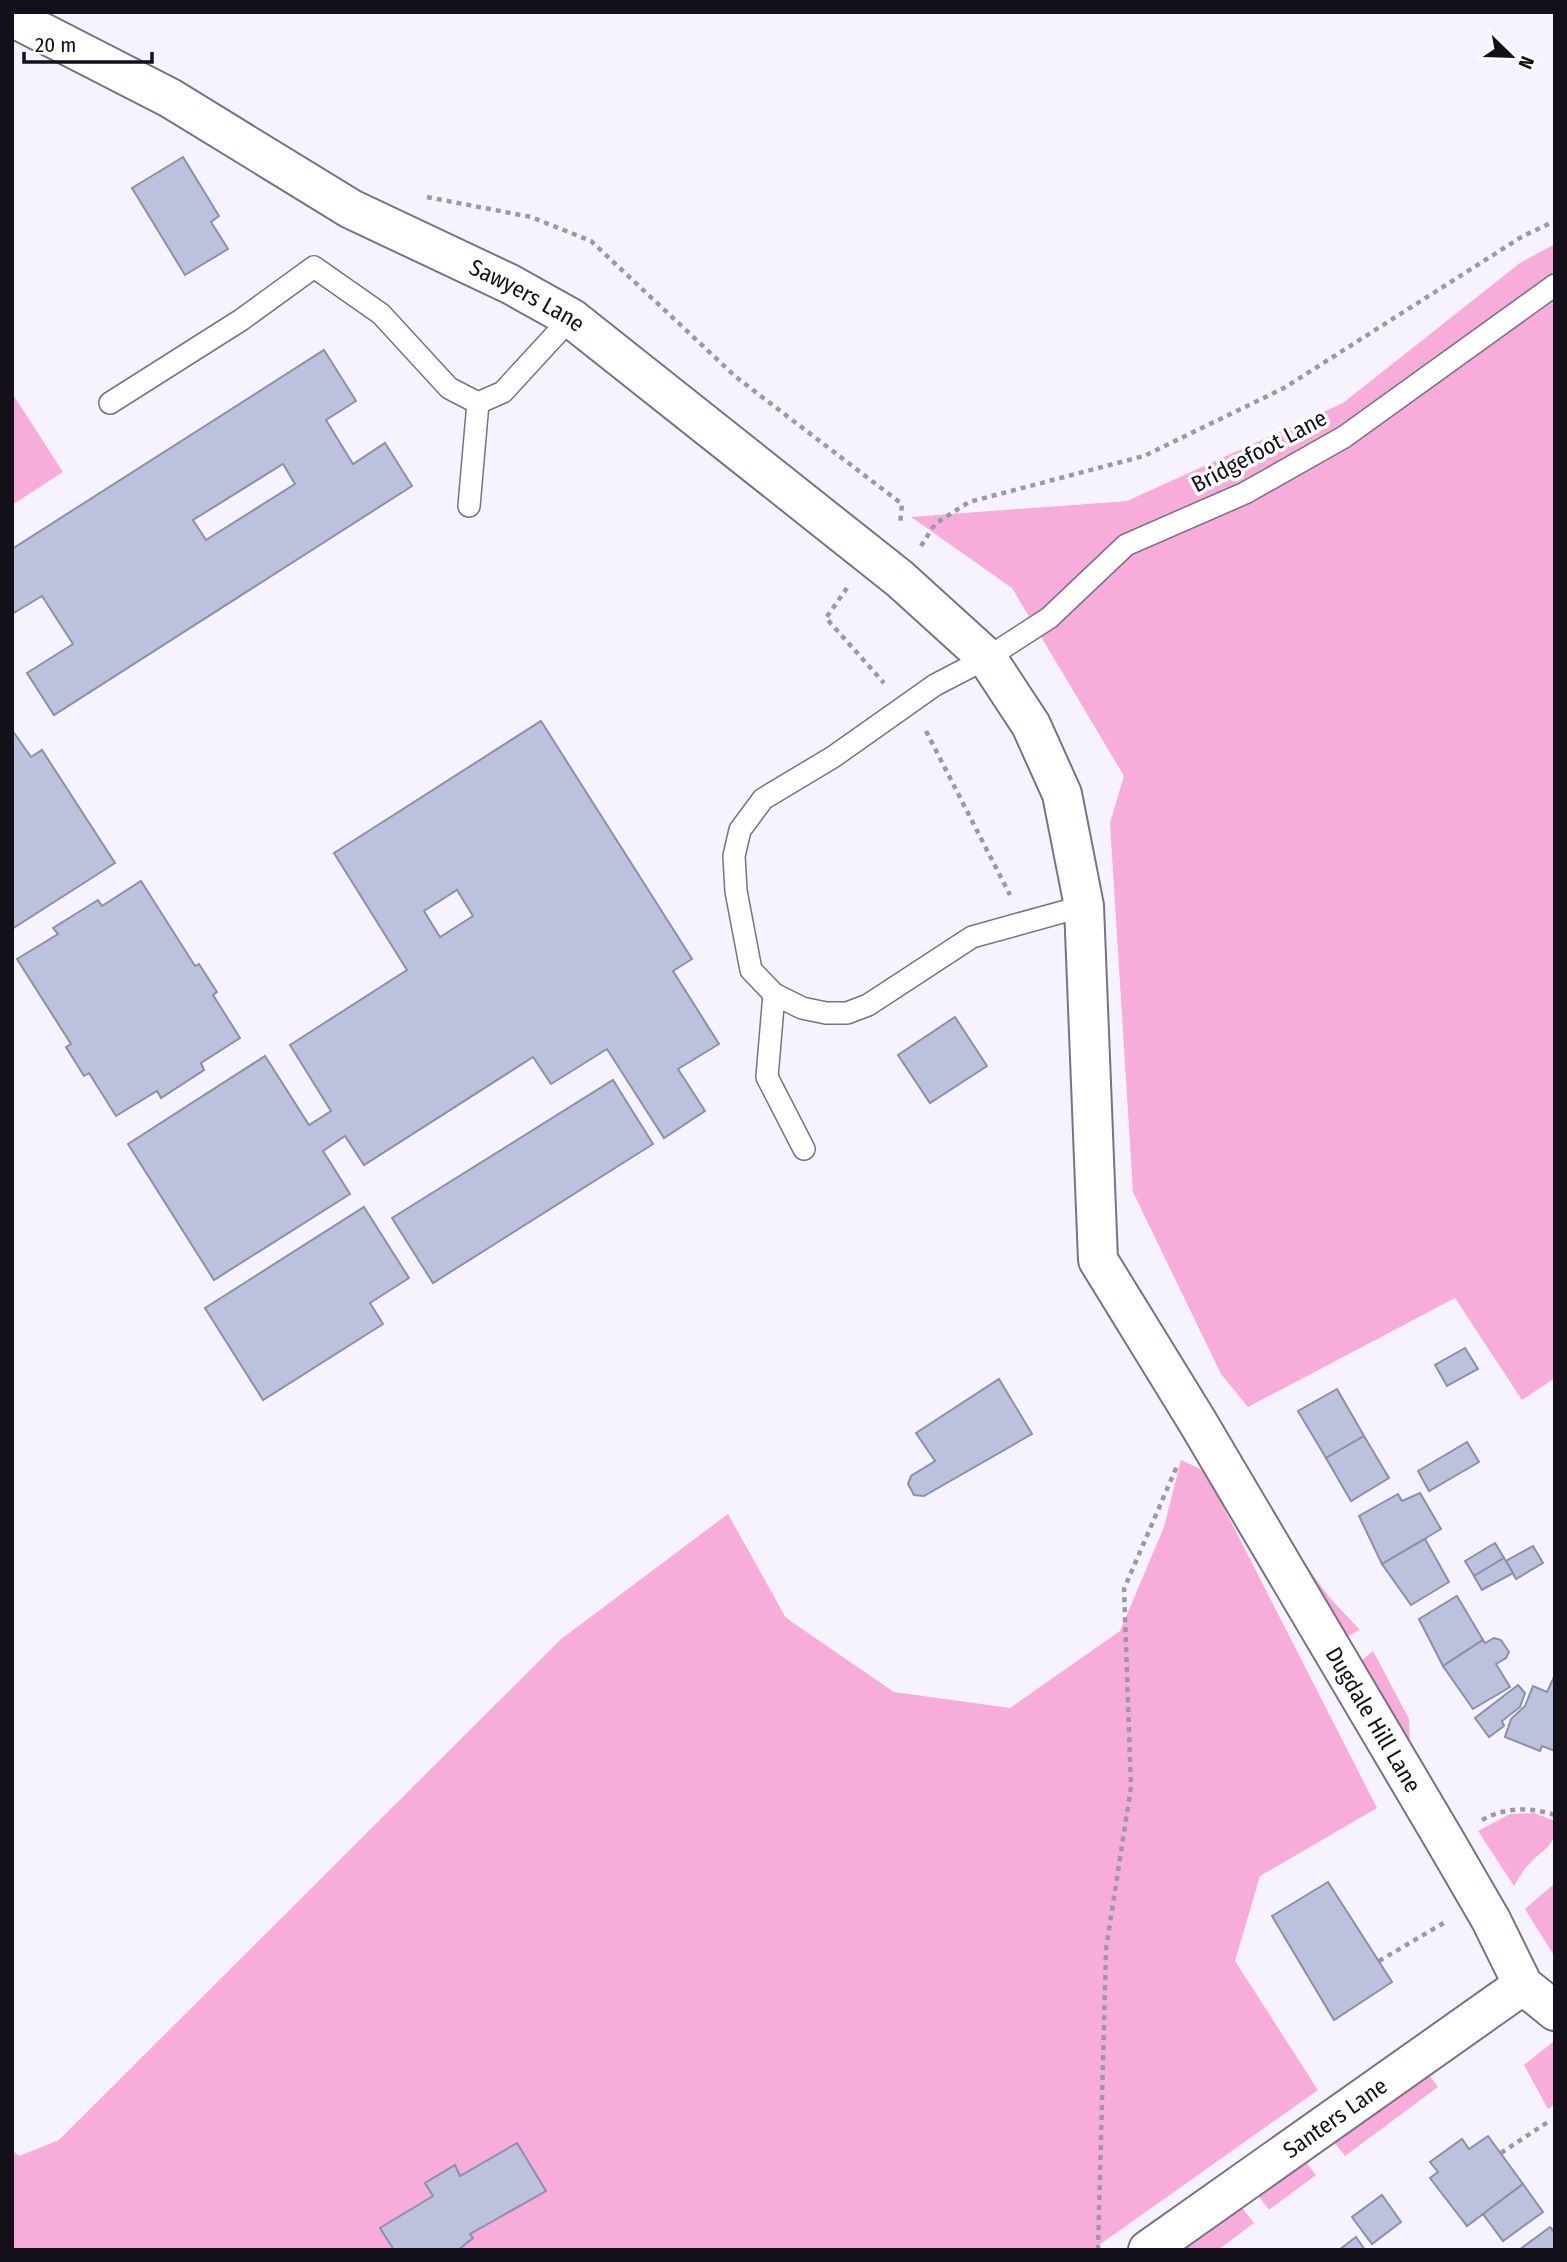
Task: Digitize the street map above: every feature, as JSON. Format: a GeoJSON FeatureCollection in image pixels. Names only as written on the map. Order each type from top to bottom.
{"type":"FeatureCollection","features":[{"type":"Feature","properties":{"kind":"street","name":"Sawyers Lane"},"geometry":{"type":"LineString","coordinates":[[12,17],[170,98],[351,209],[510,284],[571,318],[900,579],[987,658],[1031,725],[1062,794],[1084,905]]}},
{"type":"Feature","properties":{"kind":"street","name":"Dugdale Hill Lane"},"geometry":{"type":"LineString","coordinates":[[1084,905],[1098,1260],[1197,1421],[1485,1909],[1523,1985],[1555,2011]]}},
{"type":"Feature","properties":{"kind":"street","name":"Santers Lane"},"geometry":{"type":"LineString","coordinates":[[1148,2250],[1523,1985]]}},
{"type":"Feature","properties":{"kind":"lane"},"geometry":{"type":"LineString","coordinates":[[110,403],[241,320],[314,267],[381,314],[450,388],[478,403]]}},
{"type":"Feature","properties":{"kind":"lane","name":"Bridgefoot Lane"},"geometry":{"type":"LineString","coordinates":[[774,994],[751,970],[736,891],[734,856],[740,830],[763,799],[833,757],[935,685],[987,658],[1049,618],[1126,545],[1245,493],[1344,437],[1555,285]]}},
{"type":"Feature","properties":{"kind":"lane"},"geometry":{"type":"LineString","coordinates":[[478,403],[502,392],[571,318]]}},
{"type":"Feature","properties":{"kind":"lane"},"geometry":{"type":"LineString","coordinates":[[469,506],[478,403]]}},
{"type":"Feature","properties":{"kind":"lane"},"geometry":{"type":"LineString","coordinates":[[804,1149],[767,1077],[774,994],[802,1008],[848,1013],[868,1006],[972,937],[1084,905]]}},
{"type":"Feature","properties":{"kind":"path"},"geometry":{"type":"LineString","coordinates":[[900,579],[935,524],[969,502],[1144,456],[1284,388],[1523,236],[1555,221]]}},
{"type":"Feature","properties":{"kind":"path"},"geometry":{"type":"LineString","coordinates":[[871,556],[826,618],[886,684]]}},
{"type":"Feature","properties":{"kind":"path"},"geometry":{"type":"LineString","coordinates":[[1098,2250],[1106,1949],[1131,1787],[1124,1588],[1179,1463]]}},
{"type":"Feature","properties":{"kind":"path"},"geometry":{"type":"LineString","coordinates":[[1480,1822],[1515,1809],[1541,1810],[1555,1815]]}},
{"type":"Feature","properties":{"kind":"path"},"geometry":{"type":"LineString","coordinates":[[1379,1961],[1448,1920]]}},
{"type":"Feature","properties":{"kind":"path"},"geometry":{"type":"LineString","coordinates":[[1501,2153],[1548,2122]]}},
{"type":"Feature","properties":{"kind":"shaded area"},"geometry":{"type":"Polygon","coordinates":[[[1555,244],[1555,1378],[1522,1400],[1455,1298],[1248,1407],[1221,1374],[1133,1192],[1110,823],[1124,776],[1012,588],[911,517],[1127,501],[1343,403],[1520,263],[1555,244]]]}},
{"type":"Feature","properties":{"kind":"shaded area"},"geometry":{"type":"Polygon","coordinates":[[[12,393],[63,472],[12,505],[12,393]]]}},
{"type":"Feature","properties":{"kind":"shaded area"},"geometry":{"type":"Polygon","coordinates":[[[1181,1460],[1205,1471],[1377,1808],[1260,1876],[1235,1961],[1318,2090],[1092,2250],[12,2250],[12,2150],[19,2156],[59,2140],[560,1640],[728,1514],[786,1618],[894,1692],[1010,1708],[1120,1631],[1164,1527],[1181,1460]]]}},
{"type":"Feature","properties":{"kind":"shaded area"},"geometry":{"type":"Polygon","coordinates":[[[1303,1561],[1329,1597],[1360,1630],[1342,1639],[1300,1569],[1303,1561]]]}},
{"type":"Feature","properties":{"kind":"shaded area"},"geometry":{"type":"Polygon","coordinates":[[[1373,1651],[1409,1719],[1410,1744],[1361,1668],[1361,1661],[1373,1651]]]}},
{"type":"Feature","properties":{"kind":"shaded area"},"geometry":{"type":"Polygon","coordinates":[[[1534,1813],[1553,1820],[1553,1840],[1526,1867],[1514,1886],[1478,1831],[1510,1814],[1534,1813]]]}},
{"type":"Feature","properties":{"kind":"shaded area"},"geometry":{"type":"Polygon","coordinates":[[[1555,1883],[1555,1957],[1525,1909],[1555,1883]]]}},
{"type":"Feature","properties":{"kind":"shaded area"},"geometry":{"type":"Polygon","coordinates":[[[1553,2042],[1555,2104],[1548,2109],[1524,2065],[1553,2042]]]}},
{"type":"Feature","properties":{"kind":"shaded area"},"geometry":{"type":"Polygon","coordinates":[[[1427,2072],[1438,2087],[1345,2156],[1334,2142],[1427,2072]]]}},
{"type":"Feature","properties":{"kind":"shaded area"},"geometry":{"type":"Polygon","coordinates":[[[1301,2156],[1316,2175],[1269,2210],[1254,2190],[1301,2156]]]}},
{"type":"Feature","properties":{"kind":"shaded area"},"geometry":{"type":"Polygon","coordinates":[[[1235,2206],[1243,2209],[1254,2223],[1218,2250],[1175,2250],[1235,2206]]]}},
{"type":"Feature","properties":{"kind":"building"},"geometry":{"type":"Polygon","coordinates":[[[183,157],[219,216],[211,222],[228,249],[185,275],[132,188],[183,157]]]}},
{"type":"Feature","properties":{"kind":"building"},"geometry":{"type":"Polygon","coordinates":[[[324,350],[356,401],[326,420],[353,464],[385,443],[412,486],[54,715],[27,673],[73,644],[42,596],[12,614],[12,549],[324,350]],[[283,464],[193,520],[206,540],[295,484],[283,464]]]}},
{"type":"Feature","properties":{"kind":"building"},"geometry":{"type":"Polygon","coordinates":[[[541,721],[692,959],[673,971],[719,1044],[678,1069],[705,1111],[664,1138],[607,1049],[551,1084],[533,1057],[364,1165],[345,1136],[323,1151],[350,1194],[214,1280],[128,1144],[265,1056],[309,1125],[331,1111],[290,1045],[407,970],[334,853],[541,721]],[[457,890],[424,911],[440,937],[473,916],[457,890]]]}},
{"type":"Feature","properties":{"kind":"building"},"geometry":{"type":"Polygon","coordinates":[[[12,730],[31,757],[42,750],[115,863],[12,929],[12,730]]]}},
{"type":"Feature","properties":{"kind":"building"},"geometry":{"type":"Polygon","coordinates":[[[141,881],[195,966],[199,964],[217,992],[213,995],[240,1038],[201,1063],[204,1070],[161,1098],[157,1091],[116,1116],[89,1073],[84,1076],[66,1047],[71,1044],[17,959],[58,934],[53,928],[98,900],[102,906],[141,881]]]}},
{"type":"Feature","properties":{"kind":"building"},"geometry":{"type":"Polygon","coordinates":[[[955,1017],[987,1066],[930,1103],[898,1055],[955,1017]]]}},
{"type":"Feature","properties":{"kind":"building"},"geometry":{"type":"Polygon","coordinates":[[[613,1080],[653,1144],[433,1283],[392,1218],[613,1080]]]}},
{"type":"Feature","properties":{"kind":"building"},"geometry":{"type":"Polygon","coordinates":[[[364,1207],[409,1278],[370,1303],[383,1324],[263,1400],[205,1308],[364,1207]]]}},
{"type":"Feature","properties":{"kind":"building"},"geometry":{"type":"Polygon","coordinates":[[[1465,1348],[1478,1369],[1447,1386],[1435,1365],[1465,1348]]]}},
{"type":"Feature","properties":{"kind":"building"},"geometry":{"type":"Polygon","coordinates":[[[999,1379],[1032,1434],[924,1496],[914,1495],[908,1484],[911,1476],[935,1461],[916,1433],[999,1379]]]}},
{"type":"Feature","properties":{"kind":"building"},"geometry":{"type":"Polygon","coordinates":[[[1337,1389],[1364,1436],[1326,1458],[1298,1411],[1337,1389]]]}},
{"type":"Feature","properties":{"kind":"building"},"geometry":{"type":"Polygon","coordinates":[[[1364,1436],[1389,1478],[1351,1501],[1326,1458],[1364,1436]]]}},
{"type":"Feature","properties":{"kind":"building"},"geometry":{"type":"Polygon","coordinates":[[[1467,1442],[1479,1462],[1429,1491],[1418,1471],[1467,1442]]]}},
{"type":"Feature","properties":{"kind":"building"},"geometry":{"type":"Polygon","coordinates":[[[1420,1493],[1441,1529],[1382,1564],[1359,1516],[1398,1494],[1402,1501],[1420,1493]]]}},
{"type":"Feature","properties":{"kind":"building"},"geometry":{"type":"Polygon","coordinates":[[[1425,1539],[1449,1582],[1411,1605],[1382,1564],[1425,1539]]]}},
{"type":"Feature","properties":{"kind":"building"},"geometry":{"type":"Polygon","coordinates":[[[1495,1543],[1504,1558],[1474,1576],[1465,1561],[1495,1543]]]}},
{"type":"Feature","properties":{"kind":"building"},"geometry":{"type":"Polygon","coordinates":[[[1533,1546],[1543,1563],[1516,1579],[1506,1561],[1533,1546]]]}},
{"type":"Feature","properties":{"kind":"building"},"geometry":{"type":"Polygon","coordinates":[[[1504,1558],[1513,1573],[1482,1590],[1474,1576],[1504,1558]]]}},
{"type":"Feature","properties":{"kind":"building"},"geometry":{"type":"Polygon","coordinates":[[[1457,1596],[1483,1640],[1443,1666],[1419,1619],[1457,1596]]]}},
{"type":"Feature","properties":{"kind":"building"},"geometry":{"type":"Polygon","coordinates":[[[1494,1638],[1501,1640],[1509,1652],[1506,1658],[1496,1664],[1510,1687],[1473,1709],[1443,1666],[1483,1640],[1485,1643],[1494,1638]]]}},
{"type":"Feature","properties":{"kind":"building"},"geometry":{"type":"Polygon","coordinates":[[[1555,1675],[1555,1751],[1542,1746],[1540,1751],[1505,1737],[1511,1719],[1525,1706],[1533,1686],[1547,1692],[1555,1675]]]}},
{"type":"Feature","properties":{"kind":"building"},"geometry":{"type":"Polygon","coordinates":[[[1518,1685],[1525,1693],[1520,1707],[1502,1721],[1504,1726],[1489,1737],[1475,1718],[1518,1685]]]}},
{"type":"Feature","properties":{"kind":"building"},"geometry":{"type":"Polygon","coordinates":[[[1328,1882],[1392,1982],[1334,2020],[1272,1916],[1328,1882]]]}},
{"type":"Feature","properties":{"kind":"building"},"geometry":{"type":"Polygon","coordinates":[[[1488,2136],[1523,2184],[1467,2226],[1430,2178],[1438,2172],[1430,2162],[1462,2139],[1469,2149],[1488,2136]]]}},
{"type":"Feature","properties":{"kind":"building"},"geometry":{"type":"Polygon","coordinates":[[[517,2143],[546,2191],[470,2234],[473,2238],[458,2250],[394,2250],[380,2228],[433,2196],[425,2183],[455,2165],[460,2176],[517,2143]]]}},
{"type":"Feature","properties":{"kind":"building"},"geometry":{"type":"Polygon","coordinates":[[[1523,2184],[1543,2212],[1503,2241],[1483,2214],[1523,2184]]]}},
{"type":"Feature","properties":{"kind":"building"},"geometry":{"type":"Polygon","coordinates":[[[1382,2195],[1401,2222],[1372,2244],[1352,2217],[1382,2195]]]}},
{"type":"Feature","properties":{"kind":"building"},"geometry":{"type":"Polygon","coordinates":[[[1550,2227],[1555,2233],[1555,2250],[1519,2250],[1550,2227]]]}},
{"type":"Feature","properties":{"kind":"building"},"geometry":{"type":"Polygon","coordinates":[[[1356,2237],[1365,2250],[1339,2250],[1356,2237]]]}}]}
